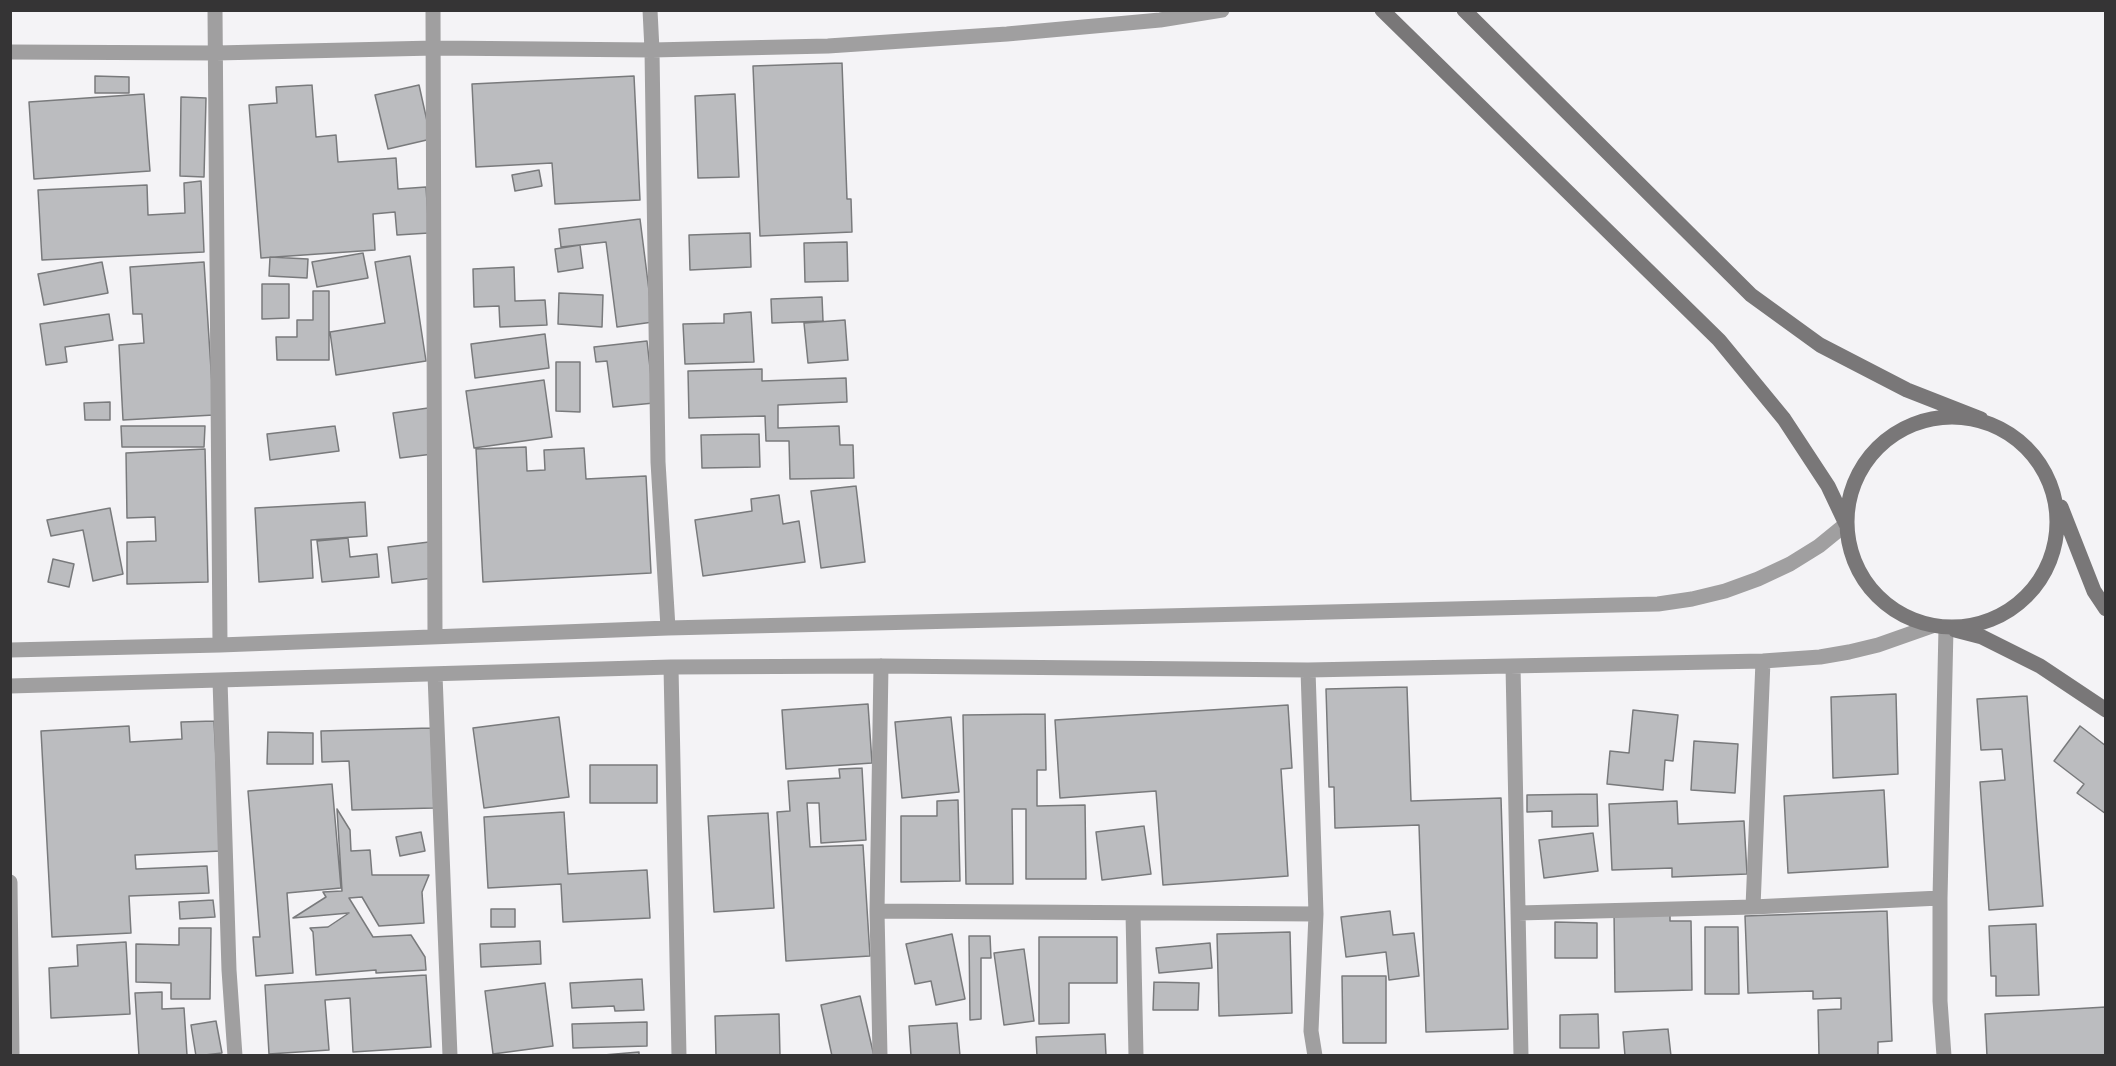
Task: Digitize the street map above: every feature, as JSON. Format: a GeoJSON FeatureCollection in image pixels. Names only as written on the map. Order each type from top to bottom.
{"type":"FeatureCollection","features":[{"type":"Feature","properties":{"kind":"main road"},"geometry":{"type":"LineString","coordinates":[[1382,10],[1719,340],[1784,419],[1828,486],[1846,524],[1851,552],[1863,579],[1881,600],[1905,617],[1982,637],[2040,666],[2106,710]]}},
{"type":"Feature","properties":{"kind":"main road"},"geometry":{"type":"LineString","coordinates":[[1464,10],[1751,295],[1820,345],[1907,390],[1981,419],[2012,434],[2038,458],[2054,490],[2094,591],[2106,609]]}},
{"type":"Feature","properties":{"kind":"main road"},"geometry":{"type":"LineString","coordinates":[[1846,524],[1851,492],[1865,462],[1887,437],[1916,422],[1948,415],[1981,419]]}},
{"type":"Feature","properties":{"kind":"main road"},"geometry":{"type":"LineString","coordinates":[[1939,627],[1980,624],[2011,610],[2036,587],[2052,557],[2058,524],[2054,490]]}},
{"type":"Feature","properties":{"kind":"street"},"geometry":{"type":"LineString","coordinates":[[215,10],[220,645]]}},
{"type":"Feature","properties":{"kind":"street"},"geometry":{"type":"LineString","coordinates":[[433,10],[435,48],[435,637]]}},
{"type":"Feature","properties":{"kind":"street"},"geometry":{"type":"LineString","coordinates":[[650,10],[658,462],[668,628]]}},
{"type":"Feature","properties":{"kind":"street"},"geometry":{"type":"LineString","coordinates":[[10,52],[216,53],[435,48],[652,50],[828,46],[983,36],[1160,20],[1222,10]]}},
{"type":"Feature","properties":{"kind":"street"},"geometry":{"type":"LineString","coordinates":[[10,650],[220,645],[668,628],[1658,604],[1725,591],[1758,579],[1790,564],[1819,546],[1846,524]]}},
{"type":"Feature","properties":{"kind":"street"},"geometry":{"type":"LineString","coordinates":[[10,686],[671,667],[881,666],[1308,670],[1763,661],[1820,657],[1849,652],[1939,627],[1940,1001],[1944,1056]]}},
{"type":"Feature","properties":{"kind":"street"},"geometry":{"type":"LineString","coordinates":[[1753,907],[1763,661]]}},
{"type":"Feature","properties":{"kind":"street"},"geometry":{"type":"LineString","coordinates":[[880,1056],[877,911],[881,666]]}},
{"type":"Feature","properties":{"kind":"street"},"geometry":{"type":"LineString","coordinates":[[1513,666],[1521,1056]]}},
{"type":"Feature","properties":{"kind":"street"},"geometry":{"type":"LineString","coordinates":[[671,667],[679,1056]]}},
{"type":"Feature","properties":{"kind":"street"},"geometry":{"type":"LineString","coordinates":[[1308,670],[1316,914],[1311,1031],[1315,1056]]}},
{"type":"Feature","properties":{"kind":"street"},"geometry":{"type":"LineString","coordinates":[[435,675],[450,1056]]}},
{"type":"Feature","properties":{"kind":"street"},"geometry":{"type":"LineString","coordinates":[[220,680],[234,1056]]}},
{"type":"Feature","properties":{"kind":"street"},"geometry":{"type":"LineString","coordinates":[[10,882],[12,1056]]}},
{"type":"Feature","properties":{"kind":"street"},"geometry":{"type":"LineString","coordinates":[[1518,913],[1753,907],[1940,898]]}},
{"type":"Feature","properties":{"kind":"street"},"geometry":{"type":"LineString","coordinates":[[877,911],[1316,914]]}},
{"type":"Feature","properties":{"kind":"street"},"geometry":{"type":"LineString","coordinates":[[1133,913],[1136,1056]]}},
{"type":"Feature","properties":{"kind":"building"},"geometry":{"type":"Polygon","coordinates":[[[842,63],[847,199],[851,199],[852,232],[760,236],[753,66],[842,63]]]}},
{"type":"Feature","properties":{"kind":"building"},"geometry":{"type":"Polygon","coordinates":[[[95,76],[129,77],[129,93],[95,93],[95,76]]]}},
{"type":"Feature","properties":{"kind":"building"},"geometry":{"type":"Polygon","coordinates":[[[634,76],[640,200],[555,204],[552,163],[476,167],[472,84],[634,76]]]}},
{"type":"Feature","properties":{"kind":"building"},"geometry":{"type":"Polygon","coordinates":[[[312,85],[316,137],[336,135],[338,162],[396,158],[398,189],[426,187],[429,233],[397,235],[395,212],[373,214],[375,250],[261,258],[249,105],[277,103],[276,87],[312,85]]]}},
{"type":"Feature","properties":{"kind":"building"},"geometry":{"type":"Polygon","coordinates":[[[419,85],[431,139],[388,149],[375,95],[419,85]]]}},
{"type":"Feature","properties":{"kind":"building"},"geometry":{"type":"Polygon","coordinates":[[[144,94],[150,171],[34,179],[29,102],[144,94]]]}},
{"type":"Feature","properties":{"kind":"building"},"geometry":{"type":"Polygon","coordinates":[[[735,94],[739,177],[698,178],[695,96],[735,94]]]}},
{"type":"Feature","properties":{"kind":"building"},"geometry":{"type":"Polygon","coordinates":[[[181,97],[206,98],[204,177],[180,176],[181,97]]]}},
{"type":"Feature","properties":{"kind":"building"},"geometry":{"type":"Polygon","coordinates":[[[539,170],[542,186],[515,191],[512,175],[539,170]]]}},
{"type":"Feature","properties":{"kind":"building"},"geometry":{"type":"Polygon","coordinates":[[[201,181],[204,252],[42,260],[38,190],[147,185],[148,215],[185,213],[184,183],[201,181]]]}},
{"type":"Feature","properties":{"kind":"building"},"geometry":{"type":"Polygon","coordinates":[[[640,219],[653,322],[617,327],[606,242],[561,247],[559,229],[640,219]]]}},
{"type":"Feature","properties":{"kind":"building"},"geometry":{"type":"Polygon","coordinates":[[[750,233],[751,267],[690,270],[689,235],[750,233]]]}},
{"type":"Feature","properties":{"kind":"building"},"geometry":{"type":"Polygon","coordinates":[[[847,242],[848,281],[805,282],[804,243],[847,242]]]}},
{"type":"Feature","properties":{"kind":"building"},"geometry":{"type":"Polygon","coordinates":[[[580,245],[583,268],[558,272],[555,249],[580,245]]]}},
{"type":"Feature","properties":{"kind":"building"},"geometry":{"type":"Polygon","coordinates":[[[363,253],[368,278],[317,287],[312,262],[363,253]]]}},
{"type":"Feature","properties":{"kind":"building"},"geometry":{"type":"Polygon","coordinates":[[[410,256],[426,361],[336,375],[330,332],[385,323],[375,262],[410,256]]]}},
{"type":"Feature","properties":{"kind":"building"},"geometry":{"type":"Polygon","coordinates":[[[270,257],[308,259],[307,278],[269,276],[270,257]]]}},
{"type":"Feature","properties":{"kind":"building"},"geometry":{"type":"Polygon","coordinates":[[[102,262],[108,293],[44,305],[38,274],[102,262]]]}},
{"type":"Feature","properties":{"kind":"building"},"geometry":{"type":"Polygon","coordinates":[[[204,262],[214,415],[123,420],[119,345],[144,343],[142,314],[133,314],[130,267],[204,262]]]}},
{"type":"Feature","properties":{"kind":"building"},"geometry":{"type":"Polygon","coordinates":[[[514,267],[515,301],[545,300],[547,325],[500,327],[499,306],[474,307],[473,269],[514,267]]]}},
{"type":"Feature","properties":{"kind":"building"},"geometry":{"type":"Polygon","coordinates":[[[262,284],[289,284],[289,318],[262,319],[262,284]]]}},
{"type":"Feature","properties":{"kind":"building"},"geometry":{"type":"Polygon","coordinates":[[[313,291],[329,291],[329,360],[277,360],[276,337],[297,337],[297,320],[313,320],[313,291]]]}},
{"type":"Feature","properties":{"kind":"building"},"geometry":{"type":"Polygon","coordinates":[[[559,293],[603,295],[602,327],[558,324],[559,293]]]}},
{"type":"Feature","properties":{"kind":"building"},"geometry":{"type":"Polygon","coordinates":[[[822,297],[823,321],[772,323],[771,299],[822,297]]]}},
{"type":"Feature","properties":{"kind":"building"},"geometry":{"type":"Polygon","coordinates":[[[751,312],[754,362],[685,364],[683,324],[724,323],[724,314],[751,312]]]}},
{"type":"Feature","properties":{"kind":"building"},"geometry":{"type":"Polygon","coordinates":[[[109,314],[113,340],[65,347],[67,362],[46,365],[40,324],[109,314]]]}},
{"type":"Feature","properties":{"kind":"building"},"geometry":{"type":"Polygon","coordinates":[[[845,320],[848,360],[808,363],[804,323],[845,320]]]}},
{"type":"Feature","properties":{"kind":"building"},"geometry":{"type":"Polygon","coordinates":[[[545,334],[549,368],[475,378],[471,344],[545,334]]]}},
{"type":"Feature","properties":{"kind":"building"},"geometry":{"type":"Polygon","coordinates":[[[647,341],[654,403],[613,407],[607,361],[596,362],[594,347],[647,341]]]}},
{"type":"Feature","properties":{"kind":"building"},"geometry":{"type":"Polygon","coordinates":[[[556,362],[580,362],[580,412],[556,411],[556,362]]]}},
{"type":"Feature","properties":{"kind":"building"},"geometry":{"type":"Polygon","coordinates":[[[762,369],[762,381],[846,378],[847,402],[778,405],[778,428],[839,426],[840,445],[853,445],[854,478],[790,479],[789,441],[766,441],[765,416],[689,418],[688,371],[762,369]]]}},
{"type":"Feature","properties":{"kind":"building"},"geometry":{"type":"Polygon","coordinates":[[[544,380],[552,437],[474,448],[466,391],[544,380]]]}},
{"type":"Feature","properties":{"kind":"building"},"geometry":{"type":"Polygon","coordinates":[[[110,402],[110,420],[85,420],[84,403],[110,402]]]}},
{"type":"Feature","properties":{"kind":"building"},"geometry":{"type":"Polygon","coordinates":[[[428,408],[433,454],[400,458],[393,413],[428,408]]]}},
{"type":"Feature","properties":{"kind":"building"},"geometry":{"type":"Polygon","coordinates":[[[121,426],[205,426],[204,447],[122,447],[121,426]]]}},
{"type":"Feature","properties":{"kind":"building"},"geometry":{"type":"Polygon","coordinates":[[[335,426],[339,451],[270,460],[267,434],[335,426]]]}},
{"type":"Feature","properties":{"kind":"building"},"geometry":{"type":"Polygon","coordinates":[[[759,434],[760,467],[702,468],[701,435],[759,434]]]}},
{"type":"Feature","properties":{"kind":"building"},"geometry":{"type":"Polygon","coordinates":[[[526,447],[527,471],[545,470],[544,450],[584,448],[586,479],[646,476],[651,573],[483,582],[476,449],[526,447]]]}},
{"type":"Feature","properties":{"kind":"building"},"geometry":{"type":"Polygon","coordinates":[[[205,449],[208,582],[127,584],[127,542],[156,541],[155,517],[127,518],[126,453],[205,449]]]}},
{"type":"Feature","properties":{"kind":"building"},"geometry":{"type":"Polygon","coordinates":[[[856,486],[865,562],[821,568],[811,491],[856,486]]]}},
{"type":"Feature","properties":{"kind":"building"},"geometry":{"type":"Polygon","coordinates":[[[779,495],[783,524],[799,521],[805,562],[703,576],[695,520],[752,511],[751,499],[779,495]]]}},
{"type":"Feature","properties":{"kind":"building"},"geometry":{"type":"Polygon","coordinates":[[[365,502],[367,536],[311,540],[313,578],[259,582],[255,508],[365,502]]]}},
{"type":"Feature","properties":{"kind":"building"},"geometry":{"type":"Polygon","coordinates":[[[110,508],[123,574],[93,581],[83,530],[51,536],[47,520],[110,508]]]}},
{"type":"Feature","properties":{"kind":"building"},"geometry":{"type":"Polygon","coordinates":[[[348,538],[350,557],[377,554],[379,577],[322,582],[317,541],[348,538]]]}},
{"type":"Feature","properties":{"kind":"building"},"geometry":{"type":"Polygon","coordinates":[[[429,542],[433,578],[392,583],[388,547],[429,542]]]}},
{"type":"Feature","properties":{"kind":"building"},"geometry":{"type":"Polygon","coordinates":[[[53,559],[74,564],[69,587],[48,582],[53,559]]]}},
{"type":"Feature","properties":{"kind":"building"},"geometry":{"type":"Polygon","coordinates":[[[1407,687],[1411,801],[1501,798],[1508,1029],[1426,1032],[1419,825],[1335,828],[1334,787],[1329,787],[1326,689],[1407,687]]]}},
{"type":"Feature","properties":{"kind":"building"},"geometry":{"type":"Polygon","coordinates":[[[1896,694],[1898,774],[1833,778],[1831,697],[1896,694]]]}},
{"type":"Feature","properties":{"kind":"building"},"geometry":{"type":"Polygon","coordinates":[[[2027,696],[2043,906],[1989,910],[1980,782],[2005,780],[2002,749],[1981,750],[1977,699],[2027,696]]]}},
{"type":"Feature","properties":{"kind":"building"},"geometry":{"type":"Polygon","coordinates":[[[868,704],[872,763],[786,769],[782,710],[868,704]]]}},
{"type":"Feature","properties":{"kind":"building"},"geometry":{"type":"Polygon","coordinates":[[[1288,705],[1292,768],[1281,769],[1288,876],[1163,885],[1156,791],[1060,798],[1055,720],[1288,705]]]}},
{"type":"Feature","properties":{"kind":"building"},"geometry":{"type":"Polygon","coordinates":[[[1633,710],[1678,715],[1673,761],[1665,760],[1663,790],[1607,784],[1610,751],[1629,753],[1633,710]]]}},
{"type":"Feature","properties":{"kind":"building"},"geometry":{"type":"Polygon","coordinates":[[[1045,714],[1046,770],[1037,770],[1037,806],[1085,805],[1086,879],[1026,879],[1026,809],[1012,809],[1013,884],[966,884],[963,715],[1045,714]]]}},
{"type":"Feature","properties":{"kind":"building"},"geometry":{"type":"Polygon","coordinates":[[[559,717],[569,797],[484,808],[473,728],[559,717]]]}},
{"type":"Feature","properties":{"kind":"building"},"geometry":{"type":"Polygon","coordinates":[[[951,717],[959,792],[902,798],[895,722],[951,717]]]}},
{"type":"Feature","properties":{"kind":"building"},"geometry":{"type":"Polygon","coordinates":[[[214,721],[221,851],[135,855],[136,869],[207,866],[209,893],[129,896],[131,933],[52,937],[41,731],[129,726],[130,742],[182,739],[181,722],[214,721]]]}},
{"type":"Feature","properties":{"kind":"building"},"geometry":{"type":"Polygon","coordinates":[[[2080,726],[2106,746],[2106,814],[2077,793],[2084,784],[2054,761],[2080,726]]]}},
{"type":"Feature","properties":{"kind":"building"},"geometry":{"type":"Polygon","coordinates":[[[431,728],[434,808],[352,810],[349,761],[322,762],[321,731],[431,728]]]}},
{"type":"Feature","properties":{"kind":"building"},"geometry":{"type":"Polygon","coordinates":[[[268,732],[313,733],[313,764],[267,764],[268,732]]]}},
{"type":"Feature","properties":{"kind":"building"},"geometry":{"type":"Polygon","coordinates":[[[1694,741],[1738,744],[1735,793],[1691,790],[1694,741]]]}},
{"type":"Feature","properties":{"kind":"building"},"geometry":{"type":"Polygon","coordinates":[[[590,765],[657,765],[657,803],[590,803],[590,765]]]}},
{"type":"Feature","properties":{"kind":"building"},"geometry":{"type":"Polygon","coordinates":[[[862,768],[866,840],[821,843],[819,803],[807,803],[810,847],[863,845],[870,956],[786,961],[777,812],[790,811],[788,781],[840,778],[839,769],[862,768]]]}},
{"type":"Feature","properties":{"kind":"building"},"geometry":{"type":"Polygon","coordinates":[[[332,784],[341,888],[287,893],[293,973],[256,976],[253,937],[260,937],[248,791],[332,784]]]}},
{"type":"Feature","properties":{"kind":"building"},"geometry":{"type":"Polygon","coordinates":[[[1884,790],[1888,867],[1788,873],[1784,796],[1884,790]]]}},
{"type":"Feature","properties":{"kind":"building"},"geometry":{"type":"Polygon","coordinates":[[[1597,794],[1598,826],[1552,827],[1552,811],[1527,812],[1527,795],[1597,794]]]}},
{"type":"Feature","properties":{"kind":"building"},"geometry":{"type":"Polygon","coordinates":[[[958,800],[960,881],[901,882],[901,816],[937,816],[937,801],[958,800]]]}},
{"type":"Feature","properties":{"kind":"building"},"geometry":{"type":"Polygon","coordinates":[[[1677,801],[1678,824],[1744,821],[1747,874],[1672,877],[1672,868],[1612,870],[1609,804],[1677,801]]]}},
{"type":"Feature","properties":{"kind":"building"},"geometry":{"type":"Polygon","coordinates":[[[337,809],[350,830],[351,851],[370,850],[372,875],[429,875],[422,892],[424,923],[379,926],[362,897],[349,898],[373,937],[411,935],[425,957],[426,970],[376,973],[376,970],[316,975],[313,932],[310,928],[328,927],[349,913],[293,918],[326,897],[323,892],[342,891],[337,809]]]}},
{"type":"Feature","properties":{"kind":"building"},"geometry":{"type":"Polygon","coordinates":[[[564,812],[568,874],[647,870],[650,918],[563,922],[561,884],[488,888],[484,817],[564,812]]]}},
{"type":"Feature","properties":{"kind":"building"},"geometry":{"type":"Polygon","coordinates":[[[768,813],[774,908],[714,912],[708,816],[768,813]]]}},
{"type":"Feature","properties":{"kind":"building"},"geometry":{"type":"Polygon","coordinates":[[[1144,826],[1151,874],[1102,880],[1096,832],[1144,826]]]}},
{"type":"Feature","properties":{"kind":"building"},"geometry":{"type":"Polygon","coordinates":[[[421,832],[425,851],[400,856],[396,837],[421,832]]]}},
{"type":"Feature","properties":{"kind":"building"},"geometry":{"type":"Polygon","coordinates":[[[1593,833],[1598,871],[1544,878],[1539,840],[1593,833]]]}},
{"type":"Feature","properties":{"kind":"building"},"geometry":{"type":"Polygon","coordinates":[[[213,900],[215,917],[180,919],[179,902],[213,900]]]}},
{"type":"Feature","properties":{"kind":"building"},"geometry":{"type":"Polygon","coordinates":[[[491,909],[515,909],[515,927],[491,927],[491,909]]]}},
{"type":"Feature","properties":{"kind":"building"},"geometry":{"type":"Polygon","coordinates":[[[1670,909],[1670,921],[1691,921],[1692,990],[1615,992],[1614,911],[1670,909]]]}},
{"type":"Feature","properties":{"kind":"building"},"geometry":{"type":"Polygon","coordinates":[[[1390,911],[1393,935],[1414,933],[1419,976],[1389,980],[1386,952],[1346,957],[1341,917],[1390,911]]]}},
{"type":"Feature","properties":{"kind":"building"},"geometry":{"type":"Polygon","coordinates":[[[1887,911],[1892,1041],[1878,1042],[1878,1056],[1819,1056],[1818,1010],[1841,1009],[1841,998],[1813,999],[1813,991],[1748,993],[1745,916],[1887,911]]]}},
{"type":"Feature","properties":{"kind":"building"},"geometry":{"type":"Polygon","coordinates":[[[1555,922],[1597,923],[1597,958],[1555,958],[1555,922]]]}},
{"type":"Feature","properties":{"kind":"building"},"geometry":{"type":"Polygon","coordinates":[[[2036,924],[2039,995],[1996,996],[1996,976],[1991,976],[1989,926],[2036,924]]]}},
{"type":"Feature","properties":{"kind":"building"},"geometry":{"type":"Polygon","coordinates":[[[1705,927],[1738,927],[1739,994],[1705,994],[1705,927]]]}},
{"type":"Feature","properties":{"kind":"building"},"geometry":{"type":"Polygon","coordinates":[[[179,928],[211,928],[210,999],[171,999],[171,983],[136,982],[136,944],[179,945],[179,928]]]}},
{"type":"Feature","properties":{"kind":"building"},"geometry":{"type":"Polygon","coordinates":[[[1290,932],[1292,1013],[1219,1016],[1217,934],[1290,932]]]}},
{"type":"Feature","properties":{"kind":"building"},"geometry":{"type":"Polygon","coordinates":[[[952,934],[965,999],[936,1005],[931,981],[915,984],[906,944],[952,934]]]}},
{"type":"Feature","properties":{"kind":"building"},"geometry":{"type":"Polygon","coordinates":[[[969,936],[990,936],[991,958],[981,958],[981,1019],[970,1020],[969,936]]]}},
{"type":"Feature","properties":{"kind":"building"},"geometry":{"type":"Polygon","coordinates":[[[1039,937],[1117,937],[1117,983],[1069,983],[1069,1023],[1039,1024],[1039,937]]]}},
{"type":"Feature","properties":{"kind":"building"},"geometry":{"type":"Polygon","coordinates":[[[540,941],[541,964],[481,967],[480,944],[540,941]]]}},
{"type":"Feature","properties":{"kind":"building"},"geometry":{"type":"Polygon","coordinates":[[[126,942],[130,1014],[51,1018],[49,968],[78,966],[77,945],[126,942]]]}},
{"type":"Feature","properties":{"kind":"building"},"geometry":{"type":"Polygon","coordinates":[[[1210,943],[1212,968],[1159,973],[1156,948],[1210,943]]]}},
{"type":"Feature","properties":{"kind":"building"},"geometry":{"type":"Polygon","coordinates":[[[1024,949],[1034,1021],[1004,1025],[994,953],[1024,949]]]}},
{"type":"Feature","properties":{"kind":"building"},"geometry":{"type":"Polygon","coordinates":[[[426,975],[431,1047],[353,1052],[350,998],[325,1000],[329,1050],[269,1054],[265,985],[426,975]]]}},
{"type":"Feature","properties":{"kind":"building"},"geometry":{"type":"Polygon","coordinates":[[[1342,976],[1386,976],[1386,1043],[1343,1043],[1342,976]]]}},
{"type":"Feature","properties":{"kind":"building"},"geometry":{"type":"Polygon","coordinates":[[[642,979],[644,1010],[615,1011],[614,1006],[572,1008],[570,983],[642,979]]]}},
{"type":"Feature","properties":{"kind":"building"},"geometry":{"type":"Polygon","coordinates":[[[1154,982],[1199,983],[1198,1010],[1153,1010],[1154,982]]]}},
{"type":"Feature","properties":{"kind":"building"},"geometry":{"type":"Polygon","coordinates":[[[545,983],[553,1046],[493,1054],[485,991],[545,983]]]}},
{"type":"Feature","properties":{"kind":"building"},"geometry":{"type":"Polygon","coordinates":[[[162,992],[162,1009],[184,1008],[187,1055],[139,1056],[135,993],[162,992]]]}},
{"type":"Feature","properties":{"kind":"building"},"geometry":{"type":"Polygon","coordinates":[[[860,996],[874,1056],[832,1056],[821,1005],[860,996]]]}},
{"type":"Feature","properties":{"kind":"building"},"geometry":{"type":"Polygon","coordinates":[[[2106,1007],[2106,1056],[1987,1056],[1985,1014],[2106,1007]]]}},
{"type":"Feature","properties":{"kind":"building"},"geometry":{"type":"Polygon","coordinates":[[[779,1014],[780,1056],[716,1056],[715,1016],[779,1014]]]}},
{"type":"Feature","properties":{"kind":"building"},"geometry":{"type":"Polygon","coordinates":[[[1598,1014],[1599,1048],[1560,1048],[1560,1015],[1598,1014]]]}},
{"type":"Feature","properties":{"kind":"building"},"geometry":{"type":"Polygon","coordinates":[[[216,1021],[222,1053],[196,1056],[191,1025],[216,1021]]]}},
{"type":"Feature","properties":{"kind":"building"},"geometry":{"type":"Polygon","coordinates":[[[647,1022],[647,1046],[573,1048],[572,1024],[647,1022]]]}},
{"type":"Feature","properties":{"kind":"building"},"geometry":{"type":"Polygon","coordinates":[[[957,1023],[960,1056],[911,1056],[909,1026],[957,1023]]]}},
{"type":"Feature","properties":{"kind":"building"},"geometry":{"type":"Polygon","coordinates":[[[1668,1029],[1671,1056],[1625,1056],[1623,1032],[1668,1029]]]}},
{"type":"Feature","properties":{"kind":"building"},"geometry":{"type":"Polygon","coordinates":[[[1105,1034],[1106,1056],[1037,1056],[1036,1037],[1105,1034]]]}},
{"type":"Feature","properties":{"kind":"building"},"geometry":{"type":"Polygon","coordinates":[[[639,1052],[639,1056],[592,1056],[639,1052]]]}}]}
